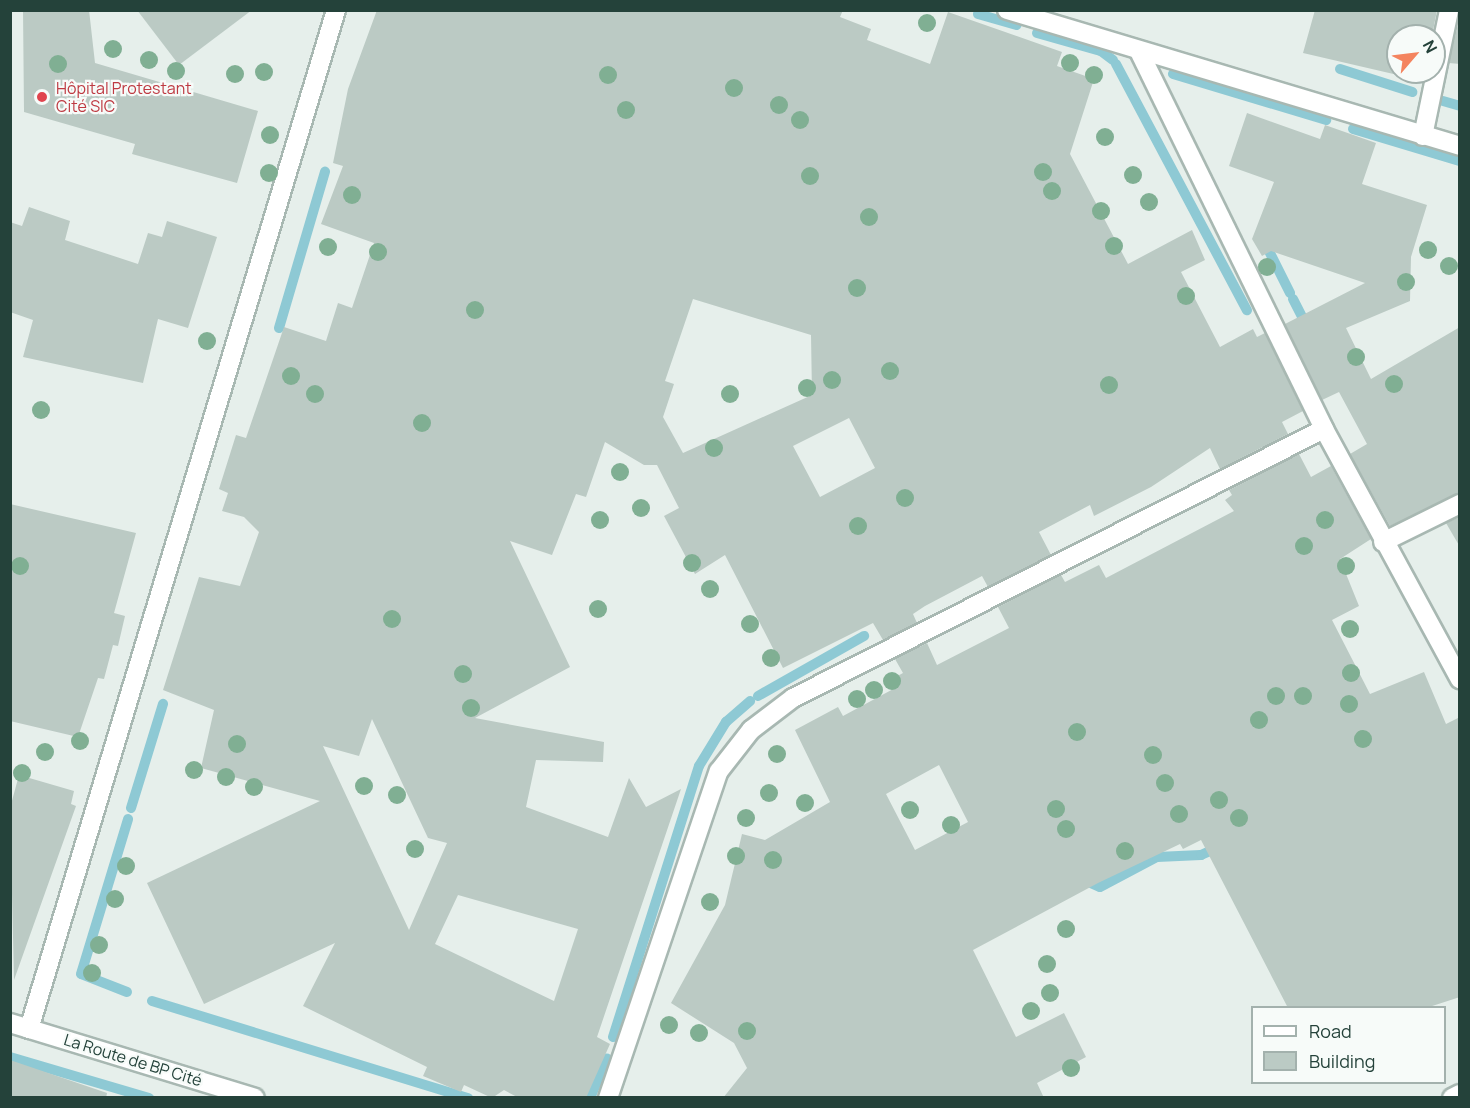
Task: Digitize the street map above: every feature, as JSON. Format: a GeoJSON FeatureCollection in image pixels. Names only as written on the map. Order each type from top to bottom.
{"type":"FeatureCollection","features":[{"type":"Feature","properties":{"kind":"street"},"geometry":{"type":"LineString","coordinates":[[30,1029],[336,10]]}},
{"type":"Feature","properties":{"kind":"street"},"geometry":{"type":"LineString","coordinates":[[1007,10],[1460,146]]}},
{"type":"Feature","properties":{"kind":"street"},"geometry":{"type":"LineString","coordinates":[[1423,136],[1449,10]]}},
{"type":"Feature","properties":{"kind":"street"},"geometry":{"type":"LineString","coordinates":[[1139,51],[1324,429],[1383,542],[1460,679]]}},
{"type":"Feature","properties":{"kind":"street"},"geometry":{"type":"LineString","coordinates":[[608,1098],[719,771],[751,730],[793,698],[1324,429]]}},
{"type":"Feature","properties":{"kind":"street"},"geometry":{"type":"LineString","coordinates":[[1383,542],[1460,504]]}},
{"type":"Feature","properties":{"kind":"street","name":"La Route de BP Cité"},"geometry":{"type":"LineString","coordinates":[[10,1023],[255,1098]]}},
{"type":"Feature","properties":{"kind":"street"},"geometry":{"type":"LineString","coordinates":[[1452,1098],[1460,1094]]}},
{"type":"Feature","properties":{"kind":"building"},"geometry":{"type":"Polygon","coordinates":[[[23,10],[89,10],[95,63],[258,111],[237,183],[132,154],[135,144],[24,112],[23,10]]]}},
{"type":"Feature","properties":{"kind":"building"},"geometry":{"type":"Polygon","coordinates":[[[137,10],[252,10],[179,65],[137,10]]]}},
{"type":"Feature","properties":{"kind":"building"},"geometry":{"type":"Polygon","coordinates":[[[377,10],[843,10],[840,17],[871,29],[867,40],[930,64],[948,12],[1062,52],[1057,66],[1094,79],[1070,154],[1128,264],[1192,230],[1205,260],[1181,272],[1220,347],[1253,329],[1257,337],[1265,333],[1303,411],[1282,422],[1288,434],[1220,469],[1210,448],[1151,487],[1094,516],[1090,505],[1039,532],[1051,555],[988,587],[982,576],[925,606],[913,614],[917,623],[883,640],[873,623],[783,668],[725,555],[695,574],[664,516],[679,508],[657,465],[644,465],[605,442],[586,497],[576,494],[552,555],[510,541],[570,667],[475,718],[604,742],[603,762],[536,760],[526,807],[608,837],[629,778],[646,807],[681,789],[597,1037],[610,1044],[586,1098],[519,1098],[504,1090],[492,1098],[464,1085],[461,1092],[423,1076],[427,1067],[303,1006],[335,943],[204,1004],[147,883],[320,801],[201,768],[214,710],[163,690],[199,577],[240,586],[259,532],[244,517],[222,511],[228,493],[219,489],[236,435],[246,438],[284,327],[326,341],[338,303],[352,308],[374,243],[321,224],[343,166],[333,163],[348,89],[377,10]],[[693,299],[665,381],[674,384],[663,417],[683,453],[812,395],[811,335],[693,299]],[[849,418],[793,446],[820,497],[875,468],[849,418]],[[372,719],[359,756],[323,746],[409,930],[447,843],[428,838],[372,719]],[[458,895],[435,944],[554,1001],[578,929],[458,895]]]}},
{"type":"Feature","properties":{"kind":"building"},"geometry":{"type":"Polygon","coordinates":[[[1315,10],[1437,10],[1434,24],[1386,24],[1386,72],[1303,53],[1315,10]]]}},
{"type":"Feature","properties":{"kind":"building"},"geometry":{"type":"Polygon","coordinates":[[[1460,15],[1460,64],[1449,63],[1460,15]]]}},
{"type":"Feature","properties":{"kind":"building"},"geometry":{"type":"Polygon","coordinates":[[[1247,113],[1320,139],[1325,125],[1376,143],[1362,184],[1427,205],[1411,257],[1410,301],[1346,328],[1371,379],[1460,327],[1460,493],[1390,526],[1350,454],[1367,444],[1339,392],[1322,400],[1285,324],[1365,283],[1271,251],[1262,256],[1252,239],[1274,182],[1229,166],[1247,113]]]}},
{"type":"Feature","properties":{"kind":"building"},"geometry":{"type":"Polygon","coordinates":[[[29,207],[70,221],[65,240],[138,264],[148,233],[162,237],[167,221],[217,237],[188,328],[158,319],[143,383],[23,357],[33,320],[10,312],[10,222],[22,226],[29,207]]]}},
{"type":"Feature","properties":{"kind":"building"},"geometry":{"type":"Polygon","coordinates":[[[1299,454],[1311,477],[1331,466],[1371,539],[1340,559],[1359,606],[1332,620],[1370,694],[1424,672],[1446,724],[1460,717],[1460,997],[1432,1006],[1287,1006],[1201,840],[1183,849],[1180,844],[1098,883],[973,950],[1016,1037],[1064,1013],[1086,1057],[1037,1083],[1044,1098],[723,1098],[747,1068],[734,1043],[671,1003],[725,905],[742,834],[765,840],[830,802],[795,730],[838,707],[843,716],[897,687],[892,679],[903,673],[895,659],[927,643],[937,665],[1009,628],[998,607],[1061,575],[1065,582],[1099,565],[1106,578],[1234,511],[1225,500],[1232,495],[1229,490],[1299,454]],[[939,765],[886,794],[915,850],[968,822],[939,765]]]}},
{"type":"Feature","properties":{"kind":"building"},"geometry":{"type":"Polygon","coordinates":[[[10,504],[136,533],[114,613],[125,616],[118,646],[113,645],[104,679],[98,678],[78,737],[10,721],[10,504]]]}},
{"type":"Feature","properties":{"kind":"building"},"geometry":{"type":"Polygon","coordinates":[[[1460,517],[1460,547],[1446,523],[1460,517]]]}},
{"type":"Feature","properties":{"kind":"building"},"geometry":{"type":"Polygon","coordinates":[[[19,775],[74,791],[71,804],[76,806],[14,980],[10,808],[19,775]]]}},
{"type":"Feature","properties":{"kind":"building"},"geometry":{"type":"Polygon","coordinates":[[[10,1060],[107,1093],[106,1098],[10,1098],[10,1060]]]}},
{"type":"Feature","properties":{"kind":"waterway"},"geometry":{"type":"LineString","coordinates":[[978,14],[1016,25]]}},
{"type":"Feature","properties":{"kind":"waterway"},"geometry":{"type":"LineString","coordinates":[[1037,33],[1101,51],[1113,60]]}},
{"type":"Feature","properties":{"kind":"waterway"},"geometry":{"type":"LineString","coordinates":[[1116,64],[1247,310]]}},
{"type":"Feature","properties":{"kind":"waterway"},"geometry":{"type":"LineString","coordinates":[[1340,69],[1412,92]]}},
{"type":"Feature","properties":{"kind":"waterway"},"geometry":{"type":"LineString","coordinates":[[1173,74],[1326,120]]}},
{"type":"Feature","properties":{"kind":"waterway"},"geometry":{"type":"LineString","coordinates":[[1443,101],[1460,106]]}},
{"type":"Feature","properties":{"kind":"waterway"},"geometry":{"type":"LineString","coordinates":[[1353,129],[1460,161]]}},
{"type":"Feature","properties":{"kind":"waterway"},"geometry":{"type":"LineString","coordinates":[[279,328],[325,172]]}},
{"type":"Feature","properties":{"kind":"waterway"},"geometry":{"type":"LineString","coordinates":[[1269,251],[1290,293]]}},
{"type":"Feature","properties":{"kind":"waterway"},"geometry":{"type":"LineString","coordinates":[[1293,299],[1307,326]]}},
{"type":"Feature","properties":{"kind":"waterway"},"geometry":{"type":"LineString","coordinates":[[758,696],[864,636]]}},
{"type":"Feature","properties":{"kind":"waterway"},"geometry":{"type":"LineString","coordinates":[[613,1037],[699,766],[726,722],[750,701]]}},
{"type":"Feature","properties":{"kind":"waterway"},"geometry":{"type":"LineString","coordinates":[[131,808],[163,704]]}},
{"type":"Feature","properties":{"kind":"waterway"},"geometry":{"type":"LineString","coordinates":[[127,992],[81,974],[128,819]]}},
{"type":"Feature","properties":{"kind":"waterway"},"geometry":{"type":"LineString","coordinates":[[1084,880],[1100,887],[1157,857],[1201,855],[1219,847]]}},
{"type":"Feature","properties":{"kind":"waterway"},"geometry":{"type":"LineString","coordinates":[[152,1001],[468,1098]]}},
{"type":"Feature","properties":{"kind":"waterway"},"geometry":{"type":"LineString","coordinates":[[10,1057],[149,1098]]}},
{"type":"Feature","properties":{"kind":"waterway"},"geometry":{"type":"LineString","coordinates":[[590,1098],[607,1058]]}},
{"type":"Feature","properties":{"kind":"place","name":"Hôpital Protestant Cité SIC"},"geometry":{"type":"Point","coordinates":[42,97]}}]}
